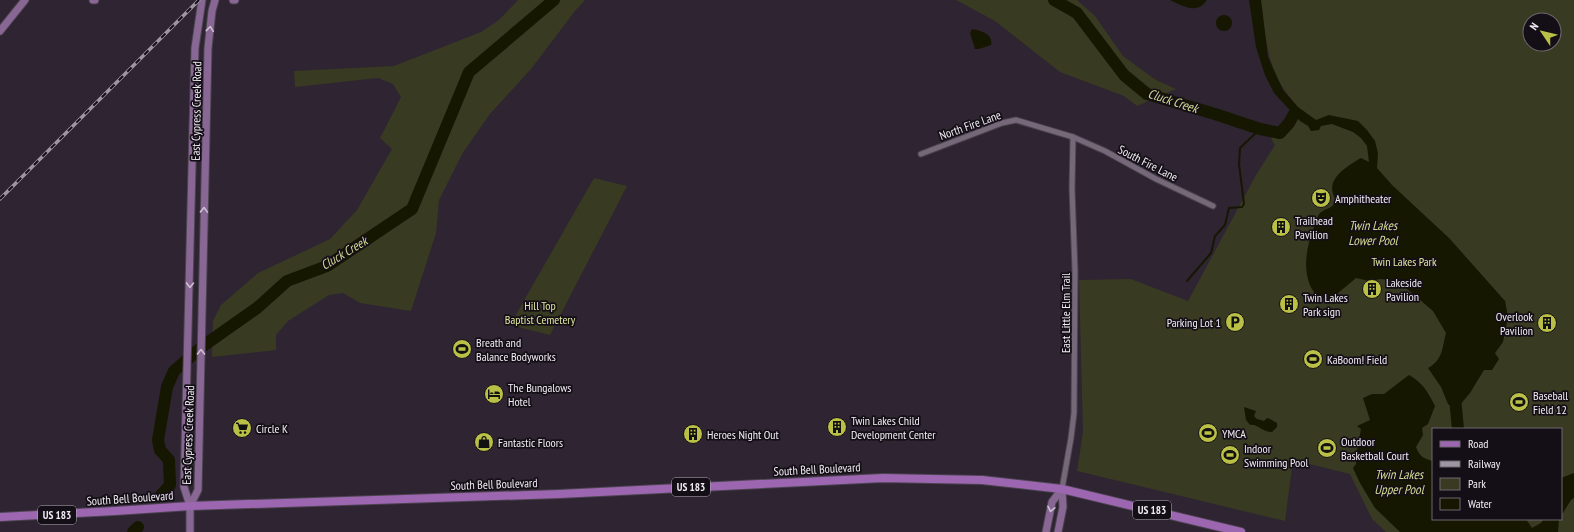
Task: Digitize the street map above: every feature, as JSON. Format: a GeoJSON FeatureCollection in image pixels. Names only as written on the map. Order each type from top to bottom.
{"type":"FeatureCollection","features":[{"type":"Feature","properties":{"kind":"main road"},"geometry":{"type":"LineString","coordinates":[[0,31],[25,0]]}},
{"type":"Feature","properties":{"kind":"main road","name":"East Cypress Creek Road"},"geometry":{"type":"LineString","coordinates":[[190,506],[184,487],[189,347],[195,48],[202,0]]}},
{"type":"Feature","properties":{"kind":"main road","name":"East Cypress Creek Road"},"geometry":{"type":"LineString","coordinates":[[190,506],[198,490],[208,48],[212,11],[215,0]]}},
{"type":"Feature","properties":{"kind":"main road"},"geometry":{"type":"LineString","coordinates":[[190,246],[203,250]]}},
{"type":"Feature","properties":{"kind":"main road","name":"South Bell Boulevard"},"geometry":{"type":"LineString","coordinates":[[0,517],[190,506],[559,494],[883,478],[982,480],[1062,489],[1241,532]]}},
{"type":"Feature","properties":{"kind":"main road"},"geometry":{"type":"LineString","coordinates":[[1046,532],[1052,502],[1062,489]]}},
{"type":"Feature","properties":{"kind":"main road"},"geometry":{"type":"LineString","coordinates":[[1058,532],[1063,507],[1062,489]]}},
{"type":"Feature","properties":{"kind":"main road"},"geometry":{"type":"LineString","coordinates":[[190,506],[190,532]]}},
{"type":"Feature","properties":{"kind":"street","name":"North Fire Lane"},"geometry":{"type":"LineString","coordinates":[[921,154],[1002,123],[1016,120],[1073,137]]}},
{"type":"Feature","properties":{"kind":"street","name":"South Fire Lane"},"geometry":{"type":"LineString","coordinates":[[1073,137],[1105,151],[1156,179],[1213,206]]}},
{"type":"Feature","properties":{"kind":"street","name":"East Little Elm Trail"},"geometry":{"type":"LineString","coordinates":[[1062,489],[1072,438],[1074,412],[1075,271],[1072,189],[1073,137]]}},
{"type":"Feature","properties":{"kind":"green space"},"geometry":{"type":"Polygon","coordinates":[[[518,0],[585,0],[531,69],[490,114],[462,154],[439,200],[436,233],[411,311],[360,303],[343,293],[329,295],[288,321],[276,335],[276,350],[212,357],[213,321],[221,305],[258,273],[330,239],[357,210],[392,149],[380,138],[401,97],[393,84],[378,78],[295,87],[294,71],[394,66],[481,32],[499,20],[518,0]]]}},
{"type":"Feature","properties":{"kind":"green space"},"geometry":{"type":"Polygon","coordinates":[[[956,0],[1077,0],[1095,16],[1123,56],[1156,80],[1176,89],[1137,106],[1124,96],[1060,72],[995,21],[956,0]]]}},
{"type":"Feature","properties":{"kind":"green space","name":"Twin Lakes Park"},"geometry":{"type":"Polygon","coordinates":[[[1261,0],[1574,0],[1574,532],[1386,532],[1372,519],[1350,474],[1293,460],[1285,521],[1077,471],[1083,432],[1079,280],[1131,279],[1188,301],[1256,175],[1275,145],[1271,139],[1292,112],[1293,101],[1277,78],[1269,54],[1261,0]]]}},
{"type":"Feature","properties":{"kind":"green space","name":"Hill Top Baptist Cemetery"},"geometry":{"type":"Polygon","coordinates":[[[594,178],[627,186],[550,335],[510,325],[594,178]]]}},
{"type":"Feature","properties":{"kind":"water"},"geometry":{"type":"Polygon","coordinates":[[[1170,0],[1207,0],[1199,7],[1190,8],[1170,0]]]}},
{"type":"Feature","properties":{"kind":"water","name":"Twin Lakes Lower Pool"},"geometry":{"type":"Polygon","coordinates":[[[1249,0],[1261,0],[1268,57],[1283,90],[1298,107],[1316,120],[1329,115],[1358,121],[1375,141],[1378,153],[1377,168],[1392,185],[1449,238],[1505,301],[1508,317],[1503,342],[1495,353],[1499,359],[1492,370],[1484,370],[1470,393],[1459,406],[1459,414],[1452,411],[1453,408],[1448,404],[1441,387],[1428,368],[1437,361],[1443,349],[1446,333],[1433,311],[1399,282],[1381,279],[1369,281],[1356,278],[1331,299],[1320,299],[1309,283],[1306,265],[1308,245],[1317,218],[1320,213],[1331,207],[1336,200],[1332,186],[1338,175],[1361,158],[1369,162],[1367,146],[1361,138],[1353,132],[1332,124],[1321,126],[1319,130],[1311,131],[1308,126],[1300,121],[1274,93],[1265,75],[1256,47],[1249,0]]]}},
{"type":"Feature","properties":{"kind":"water"},"geometry":{"type":"Polygon","coordinates":[[[1224,15],[1230,17],[1232,23],[1230,29],[1224,31],[1218,29],[1216,23],[1218,17],[1224,15]]]}},
{"type":"Feature","properties":{"kind":"water"},"geometry":{"type":"Polygon","coordinates":[[[972,29],[983,32],[989,36],[991,45],[975,49],[970,33],[972,29]]]}},
{"type":"Feature","properties":{"kind":"water","name":"Twin Lakes Upper Pool"},"geometry":{"type":"Polygon","coordinates":[[[1409,375],[1425,388],[1435,406],[1428,424],[1422,428],[1423,435],[1416,447],[1422,457],[1432,461],[1432,520],[1527,520],[1532,528],[1543,520],[1559,520],[1558,532],[1400,532],[1375,508],[1353,468],[1356,464],[1361,429],[1357,426],[1370,420],[1363,398],[1372,394],[1384,394],[1409,375]]]}},
{"type":"Feature","properties":{"kind":"water"},"geometry":{"type":"Polygon","coordinates":[[[1244,407],[1256,411],[1254,416],[1257,419],[1264,421],[1267,418],[1270,419],[1277,423],[1277,427],[1272,432],[1268,432],[1255,425],[1250,425],[1246,420],[1244,407]]]}},
{"type":"Feature","properties":{"kind":"water"},"geometry":{"type":"Polygon","coordinates":[[[1574,473],[1574,498],[1571,500],[1562,514],[1562,478],[1574,473]]]}},
{"type":"Feature","properties":{"kind":"waterway","name":"Cluck Creek"},"geometry":{"type":"LineString","coordinates":[[161,495],[170,485],[169,460],[160,450],[158,440],[167,387],[174,371],[203,346],[257,308],[287,281],[327,266],[412,209],[469,72],[554,0]]}},
{"type":"Feature","properties":{"kind":"waterway","name":"Cluck Creek"},"geometry":{"type":"LineString","coordinates":[[1054,0],[1077,13],[1124,75],[1147,94],[1260,129],[1280,133],[1289,123],[1294,114]]}},
{"type":"Feature","properties":{"kind":"waterway"},"geometry":{"type":"LineString","coordinates":[[1187,281],[1211,253],[1215,236],[1225,225],[1229,208],[1242,207],[1244,204],[1239,164],[1240,148],[1260,129]]}},
{"type":"Feature","properties":{"kind":"waterway"},"geometry":{"type":"LineString","coordinates":[[1455,398],[1458,428]]}},
{"type":"Feature","properties":{"kind":"waterway","name":"Cluck Creek"},"geometry":{"type":"LineString","coordinates":[[133,532],[138,527]]}},
{"type":"Feature","properties":{"kind":"railway"},"geometry":{"type":"LineString","coordinates":[[0,199],[199,0]]}},
{"type":"Feature","properties":{"kind":"place","name":"Amphitheater"},"geometry":{"type":"Point","coordinates":[1321,198]}},
{"type":"Feature","properties":{"kind":"place","name":"Trailhead Pavilion"},"geometry":{"type":"Point","coordinates":[1281,227]}},
{"type":"Feature","properties":{"kind":"place","name":"Lakeside Pavilion"},"geometry":{"type":"Point","coordinates":[1372,289]}},
{"type":"Feature","properties":{"kind":"place","name":"Twin Lakes Park sign"},"geometry":{"type":"Point","coordinates":[1289,304]}},
{"type":"Feature","properties":{"kind":"place","name":"Parking Lot 1"},"geometry":{"type":"Point","coordinates":[1235,322]}},
{"type":"Feature","properties":{"kind":"place","name":"Overlook Pavilion"},"geometry":{"type":"Point","coordinates":[1547,323]}},
{"type":"Feature","properties":{"kind":"place","name":"Breath and Balance Bodyworks"},"geometry":{"type":"Point","coordinates":[462,349]}},
{"type":"Feature","properties":{"kind":"place","name":"KaBoom! Field"},"geometry":{"type":"Point","coordinates":[1313,359]}},
{"type":"Feature","properties":{"kind":"place","name":"The Bungalows Hotel"},"geometry":{"type":"Point","coordinates":[494,394]}},
{"type":"Feature","properties":{"kind":"place","name":"Baseball Field 12"},"geometry":{"type":"Point","coordinates":[1519,402]}},
{"type":"Feature","properties":{"kind":"place","name":"Twin Lakes Child Development Center"},"geometry":{"type":"Point","coordinates":[837,427]}},
{"type":"Feature","properties":{"kind":"place","name":"Circle K"},"geometry":{"type":"Point","coordinates":[242,428]}},
{"type":"Feature","properties":{"kind":"place","name":"YMCA"},"geometry":{"type":"Point","coordinates":[1208,433]}},
{"type":"Feature","properties":{"kind":"place","name":"Heroes Night Out"},"geometry":{"type":"Point","coordinates":[693,434]}},
{"type":"Feature","properties":{"kind":"place","name":"Fantastic Floors"},"geometry":{"type":"Point","coordinates":[484,442]}},
{"type":"Feature","properties":{"kind":"place","name":"Outdoor Basketball Court"},"geometry":{"type":"Point","coordinates":[1327,448]}},
{"type":"Feature","properties":{"kind":"place","name":"Indoor Swimming Pool"},"geometry":{"type":"Point","coordinates":[1230,455]}}]}
